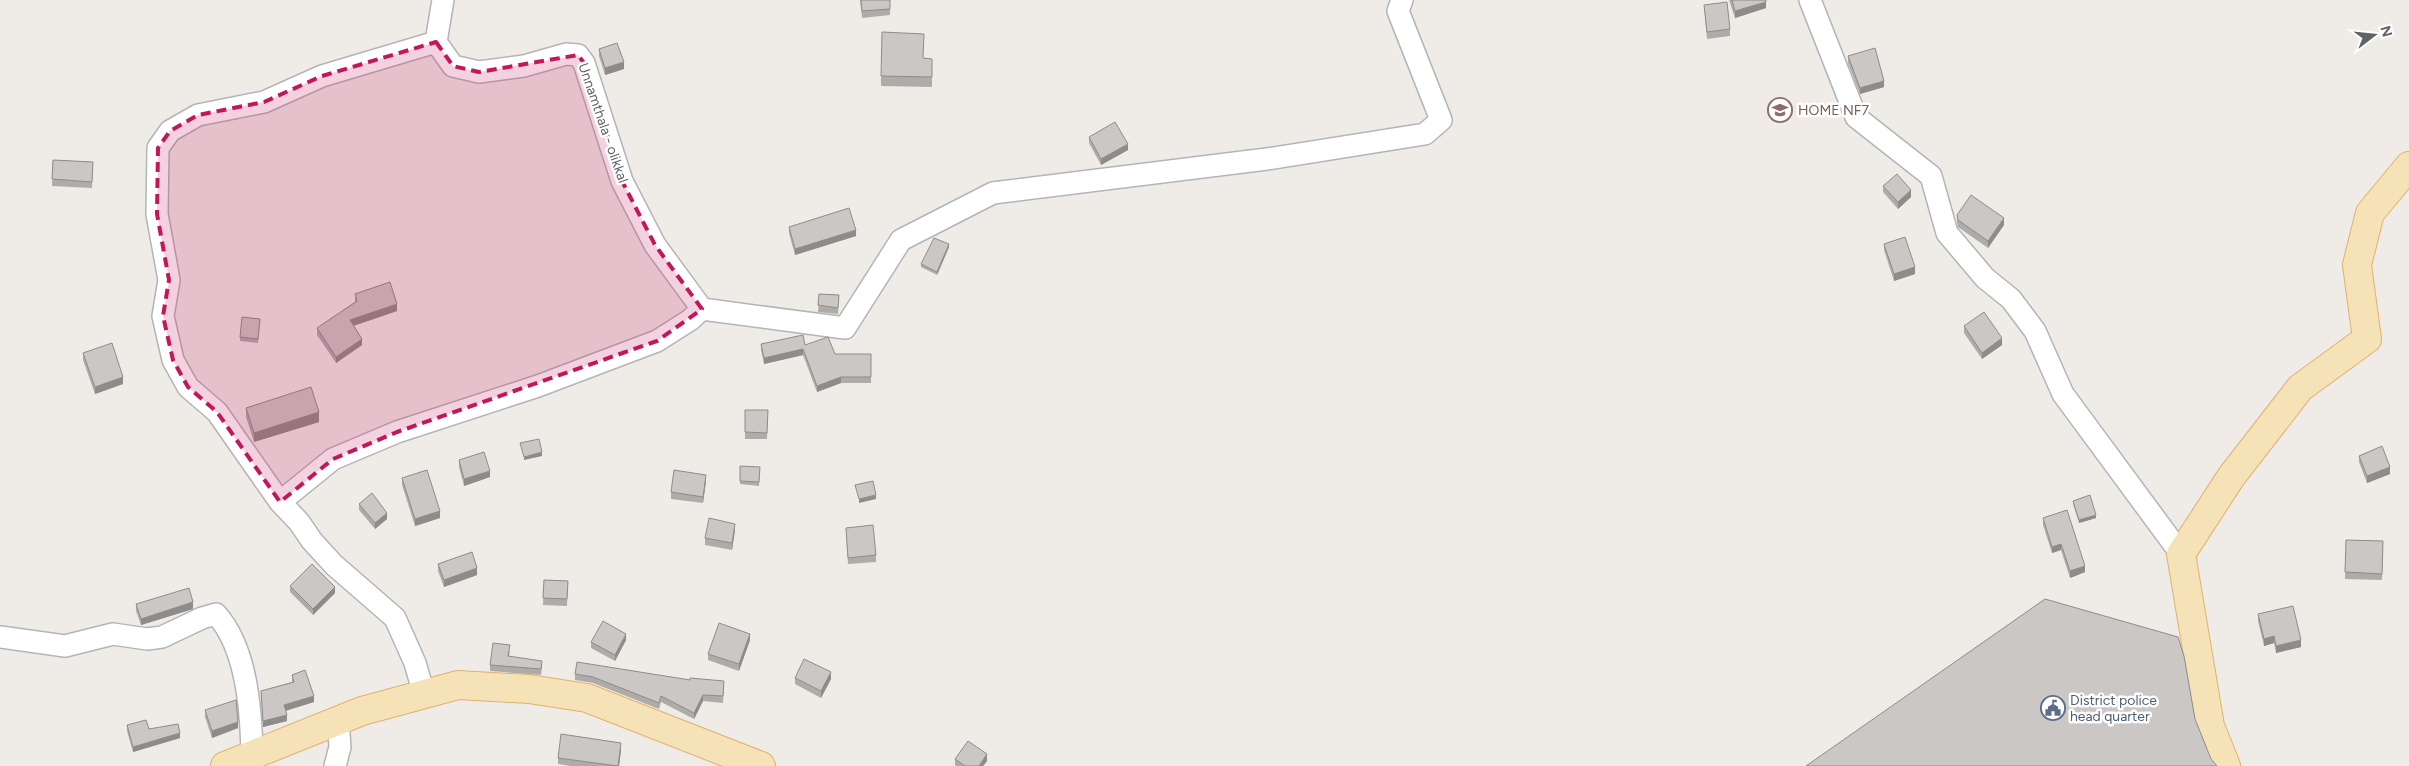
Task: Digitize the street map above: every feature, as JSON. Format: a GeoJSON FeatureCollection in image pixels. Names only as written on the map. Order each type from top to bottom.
{"type":"FeatureCollection","features":[{"type":"Feature","properties":{"kind":"main road"},"geometry":{"type":"LineString","coordinates":[[2226,766],[2210,726],[2181,554],[2231,477],[2300,388],[2367,340],[2357,265],[2370,213],[2409,166]]}},
{"type":"Feature","properties":{"kind":"main road"},"geometry":{"type":"LineString","coordinates":[[225,766],[362,711],[458,685],[529,690],[587,698],[761,766]]}},
{"type":"Feature","properties":{"kind":"street"},"geometry":{"type":"LineString","coordinates":[[424,694],[415,663],[395,618],[334,565],[280,502],[217,412],[188,387],[173,360],[164,316],[169,280],[157,214],[158,148],[170,131],[198,115],[264,102],[322,76],[436,42],[442,0]]}},
{"type":"Feature","properties":{"kind":"street"},"geometry":{"type":"LineString","coordinates":[[280,502],[333,459],[397,432],[538,386],[657,341],[690,320],[702,309],[845,328],[901,240],[993,193],[1267,159],[1425,134],[1441,120],[1398,11],[1402,0]]}},
{"type":"Feature","properties":{"kind":"street"},"geometry":{"type":"LineString","coordinates":[[1810,0],[1856,117],[1931,176],[1947,233],[1985,278],[2011,299],[2035,331],[2063,394],[2181,554]]}},
{"type":"Feature","properties":{"kind":"street","name":"Unnamthala - olikkal"},"geometry":{"type":"LineString","coordinates":[[436,42],[453,66],[478,72],[524,66],[566,54],[578,55],[584,63],[622,181],[655,245],[702,309]]}},
{"type":"Feature","properties":{"kind":"street"},"geometry":{"type":"LineString","coordinates":[[0,637],[65,646],[113,634],[147,640],[162,638],[202,618],[216,614],[227,626],[237,646],[251,723],[252,754]]}},
{"type":"Feature","properties":{"kind":"street"},"geometry":{"type":"LineString","coordinates":[[335,766],[340,747],[338,721]]}},
{"type":"Feature","properties":{"kind":"highlighted area"},"geometry":{"type":"Polygon","coordinates":[[[436,42],[453,66],[479,72],[578,55],[584,63],[622,181],[655,245],[702,309],[657,341],[397,432],[333,459],[280,502],[217,412],[188,387],[173,360],[163,316],[169,280],[157,214],[158,148],[170,131],[198,115],[264,102],[322,76],[436,42]]]}},
{"type":"Feature","properties":{"kind":"building"},"geometry":{"type":"Polygon","coordinates":[[[861,0],[890,0],[890,9],[862,11],[861,0]]]}},
{"type":"Feature","properties":{"kind":"building"},"geometry":{"type":"Polygon","coordinates":[[[1732,0],[1766,0],[1766,2],[1735,11],[1732,0]]]}},
{"type":"Feature","properties":{"kind":"building"},"geometry":{"type":"Polygon","coordinates":[[[1727,2],[1730,29],[1707,32],[1704,5],[1727,2]]]}},
{"type":"Feature","properties":{"kind":"building"},"geometry":{"type":"Polygon","coordinates":[[[882,32],[924,34],[923,58],[932,59],[932,77],[881,76],[882,32]]]}},
{"type":"Feature","properties":{"kind":"building"},"geometry":{"type":"Polygon","coordinates":[[[617,43],[624,62],[605,68],[599,49],[617,43]]]}},
{"type":"Feature","properties":{"kind":"building"},"geometry":{"type":"Polygon","coordinates":[[[1875,48],[1884,81],[1860,88],[1848,56],[1875,48]]]}},
{"type":"Feature","properties":{"kind":"building"},"geometry":{"type":"Polygon","coordinates":[[[1115,122],[1128,144],[1101,159],[1089,137],[1115,122]]]}},
{"type":"Feature","properties":{"kind":"building"},"geometry":{"type":"Polygon","coordinates":[[[53,160],[93,162],[92,182],[52,179],[53,160]]]}},
{"type":"Feature","properties":{"kind":"building"},"geometry":{"type":"Polygon","coordinates":[[[1897,174],[1911,190],[1898,202],[1883,186],[1897,174]]]}},
{"type":"Feature","properties":{"kind":"building"},"geometry":{"type":"Polygon","coordinates":[[[1971,195],[2004,218],[1988,241],[1958,220],[1957,215],[1971,195]]]}},
{"type":"Feature","properties":{"kind":"building"},"geometry":{"type":"Polygon","coordinates":[[[849,208],[856,230],[795,249],[789,227],[849,208]]]}},
{"type":"Feature","properties":{"kind":"building"},"geometry":{"type":"Polygon","coordinates":[[[1905,237],[1915,267],[1894,274],[1884,244],[1905,237]]]}},
{"type":"Feature","properties":{"kind":"building"},"geometry":{"type":"Polygon","coordinates":[[[934,238],[949,244],[937,272],[921,264],[934,238]]]}},
{"type":"Feature","properties":{"kind":"building"},"geometry":{"type":"Polygon","coordinates":[[[390,282],[397,304],[350,320],[362,339],[336,357],[317,328],[357,301],[355,294],[390,282]]]}},
{"type":"Feature","properties":{"kind":"building"},"geometry":{"type":"Polygon","coordinates":[[[819,294],[839,295],[838,308],[818,305],[819,294]]]}},
{"type":"Feature","properties":{"kind":"building"},"geometry":{"type":"Polygon","coordinates":[[[1984,312],[2002,338],[1982,353],[1964,326],[1984,312]]]}},
{"type":"Feature","properties":{"kind":"building"},"geometry":{"type":"Polygon","coordinates":[[[242,317],[260,319],[258,339],[240,337],[242,317]]]}},
{"type":"Feature","properties":{"kind":"building"},"geometry":{"type":"Polygon","coordinates":[[[803,335],[805,345],[828,337],[835,354],[871,354],[871,377],[841,377],[817,386],[803,349],[764,358],[761,344],[803,335]]]}},
{"type":"Feature","properties":{"kind":"building"},"geometry":{"type":"Polygon","coordinates":[[[112,343],[123,377],[95,387],[83,353],[112,343]]]}},
{"type":"Feature","properties":{"kind":"building"},"geometry":{"type":"Polygon","coordinates":[[[311,387],[319,412],[254,433],[246,408],[311,387]]]}},
{"type":"Feature","properties":{"kind":"building"},"geometry":{"type":"Polygon","coordinates":[[[745,410],[768,410],[767,433],[745,432],[745,410]]]}},
{"type":"Feature","properties":{"kind":"building"},"geometry":{"type":"Polygon","coordinates":[[[539,439],[542,452],[524,457],[520,443],[539,439]]]}},
{"type":"Feature","properties":{"kind":"building"},"geometry":{"type":"Polygon","coordinates":[[[2382,446],[2390,467],[2367,476],[2359,456],[2382,446]]]}},
{"type":"Feature","properties":{"kind":"building"},"geometry":{"type":"Polygon","coordinates":[[[484,452],[490,471],[464,479],[459,460],[484,452]]]}},
{"type":"Feature","properties":{"kind":"building"},"geometry":{"type":"Polygon","coordinates":[[[740,466],[760,467],[759,482],[740,481],[740,466]]]}},
{"type":"Feature","properties":{"kind":"building"},"geometry":{"type":"Polygon","coordinates":[[[427,470],[440,511],[415,519],[402,478],[427,470]]]}},
{"type":"Feature","properties":{"kind":"building"},"geometry":{"type":"Polygon","coordinates":[[[674,470],[706,475],[703,497],[671,492],[674,470]]]}},
{"type":"Feature","properties":{"kind":"building"},"geometry":{"type":"Polygon","coordinates":[[[873,481],[876,495],[859,499],[855,485],[873,481]]]}},
{"type":"Feature","properties":{"kind":"building"},"geometry":{"type":"Polygon","coordinates":[[[372,493],[387,513],[375,523],[359,504],[372,493]]]}},
{"type":"Feature","properties":{"kind":"building"},"geometry":{"type":"Polygon","coordinates":[[[2090,495],[2096,515],[2079,520],[2073,501],[2090,495]]]}},
{"type":"Feature","properties":{"kind":"building"},"geometry":{"type":"Polygon","coordinates":[[[2067,510],[2085,566],[2070,571],[2061,544],[2052,547],[2043,518],[2067,510]]]}},
{"type":"Feature","properties":{"kind":"building"},"geometry":{"type":"Polygon","coordinates":[[[709,518],[735,524],[732,543],[705,538],[709,518]]]}},
{"type":"Feature","properties":{"kind":"building"},"geometry":{"type":"Polygon","coordinates":[[[873,525],[876,555],[848,558],[846,528],[873,525]]]}},
{"type":"Feature","properties":{"kind":"building"},"geometry":{"type":"Polygon","coordinates":[[[2346,540],[2383,541],[2382,574],[2345,572],[2346,540]]]}},
{"type":"Feature","properties":{"kind":"building"},"geometry":{"type":"Polygon","coordinates":[[[472,552],[477,568],[444,580],[438,564],[472,552]]]}},
{"type":"Feature","properties":{"kind":"building"},"geometry":{"type":"Polygon","coordinates":[[[312,564],[335,587],[313,609],[290,586],[312,564]]]}},
{"type":"Feature","properties":{"kind":"building"},"geometry":{"type":"Polygon","coordinates":[[[544,580],[568,581],[567,599],[543,598],[544,580]]]}},
{"type":"Feature","properties":{"kind":"building"},"geometry":{"type":"Polygon","coordinates":[[[189,588],[193,602],[141,619],[136,604],[189,588]]]}},
{"type":"Feature","properties":{"kind":"building","name":"District police head quarter"},"geometry":{"type":"Polygon","coordinates":[[[2045,599],[2178,637],[2184,656],[2195,719],[2211,759],[2217,766],[1806,766],[2045,599]]]}},
{"type":"Feature","properties":{"kind":"building"},"geometry":{"type":"Polygon","coordinates":[[[2293,606],[2301,640],[2276,646],[2274,636],[2264,639],[2258,614],[2293,606]]]}},
{"type":"Feature","properties":{"kind":"building"},"geometry":{"type":"Polygon","coordinates":[[[603,621],[626,634],[615,655],[591,642],[603,621]]]}},
{"type":"Feature","properties":{"kind":"building"},"geometry":{"type":"Polygon","coordinates":[[[719,623],[750,634],[739,664],[708,654],[719,623]]]}},
{"type":"Feature","properties":{"kind":"building"},"geometry":{"type":"Polygon","coordinates":[[[493,643],[510,645],[508,656],[542,661],[541,669],[490,665],[493,643]]]}},
{"type":"Feature","properties":{"kind":"building"},"geometry":{"type":"Polygon","coordinates":[[[804,659],[831,672],[821,691],[795,678],[804,659]]]}},
{"type":"Feature","properties":{"kind":"building"},"geometry":{"type":"Polygon","coordinates":[[[577,662],[690,680],[690,678],[724,681],[723,696],[703,695],[694,713],[661,696],[659,703],[593,677],[575,674],[577,662]]]}},
{"type":"Feature","properties":{"kind":"building"},"geometry":{"type":"Polygon","coordinates":[[[305,670],[314,696],[284,705],[287,715],[263,721],[261,691],[294,682],[292,675],[305,670]]]}},
{"type":"Feature","properties":{"kind":"building"},"geometry":{"type":"Polygon","coordinates":[[[236,700],[238,722],[212,731],[205,710],[236,700]]]}},
{"type":"Feature","properties":{"kind":"building"},"geometry":{"type":"Polygon","coordinates":[[[146,720],[149,729],[178,724],[180,733],[133,747],[127,725],[146,720]]]}},
{"type":"Feature","properties":{"kind":"building"},"geometry":{"type":"Polygon","coordinates":[[[561,734],[621,743],[618,766],[558,758],[561,734]]]}},
{"type":"Feature","properties":{"kind":"building"},"geometry":{"type":"Polygon","coordinates":[[[968,741],[987,754],[979,766],[965,766],[955,759],[968,741]]]}},
{"type":"Feature","properties":{"kind":"place","name":"HOME NF7"},"geometry":{"type":"Point","coordinates":[1780,110]}},
{"type":"Feature","properties":{"kind":"place","name":"District police head quarter"},"geometry":{"type":"Point","coordinates":[2053,708]}}]}
